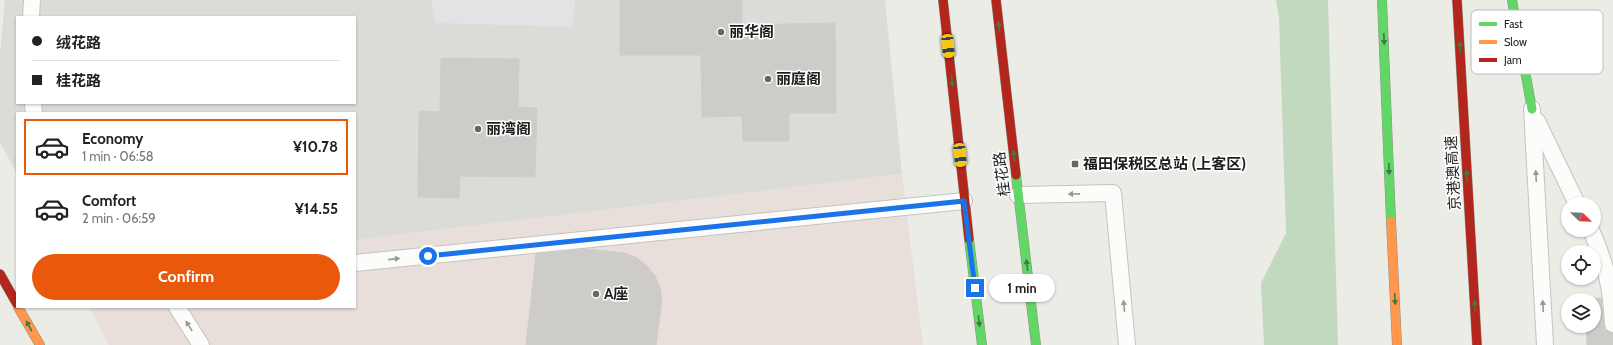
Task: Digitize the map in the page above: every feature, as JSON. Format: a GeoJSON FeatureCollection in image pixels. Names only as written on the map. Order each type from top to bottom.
{"type":"FeatureCollection","features":[{"type":"Feature","properties":{"kind":"main road"},"geometry":{"type":"LineString","coordinates":[[944,0],[964,201],[982,345]]}},
{"type":"Feature","properties":{"kind":"main road","name":"桂花路"},"geometry":{"type":"LineString","coordinates":[[996,0],[1036,345]]}},
{"type":"Feature","properties":{"kind":"main road"},"geometry":{"type":"LineString","coordinates":[[1382,0],[1397,345]]}},
{"type":"Feature","properties":{"kind":"main road","name":"京港澳高速"},"geometry":{"type":"LineString","coordinates":[[1458,0],[1477,345]]}},
{"type":"Feature","properties":{"kind":"main road"},"geometry":{"type":"LineString","coordinates":[[1512,0],[1514,10]]}},
{"type":"Feature","properties":{"kind":"main road"},"geometry":{"type":"LineString","coordinates":[[1526,74],[1532,109]]}},
{"type":"Feature","properties":{"kind":"main road"},"geometry":{"type":"LineString","coordinates":[[0,274],[16,302]]}},
{"type":"Feature","properties":{"kind":"main road"},"geometry":{"type":"LineString","coordinates":[[19,308],[40,345]]}},
{"type":"Feature","properties":{"kind":"lane"},"geometry":{"type":"LineString","coordinates":[[31,16],[32,0]]}},
{"type":"Feature","properties":{"kind":"lane"},"geometry":{"type":"LineString","coordinates":[[1532,109],[1544,140],[1573,197]]}},
{"type":"Feature","properties":{"kind":"lane"},"geometry":{"type":"LineString","coordinates":[[1532,109],[1545,345]]}},
{"type":"Feature","properties":{"kind":"lane"},"geometry":{"type":"LineString","coordinates":[[1018,195],[1113,193],[1127,345]]}},
{"type":"Feature","properties":{"kind":"lane"},"geometry":{"type":"LineString","coordinates":[[356,263],[964,201]]}},
{"type":"Feature","properties":{"kind":"lane"},"geometry":{"type":"LineString","coordinates":[[1593,237],[1601,253],[1609,277],[1613,324]]}},
{"type":"Feature","properties":{"kind":"lane"},"geometry":{"type":"LineString","coordinates":[[178,308],[201,345]]}},
{"type":"Feature","properties":{"kind":"shaded area"},"geometry":{"type":"Polygon","coordinates":[[[5,0],[885,0],[902,174],[356,240],[356,112],[16,112],[16,172],[0,142],[0,53],[5,0]]]}},
{"type":"Feature","properties":{"kind":"shaded area"},"geometry":{"type":"Polygon","coordinates":[[[431,0],[575,0],[573,27],[435,23],[431,0]]]}},
{"type":"Feature","properties":{"kind":"shaded area"},"geometry":{"type":"Polygon","coordinates":[[[902,174],[923,345],[109,345],[90,308],[356,308],[356,240],[902,174]]]}},
{"type":"Feature","properties":{"kind":"green space"},"geometry":{"type":"Polygon","coordinates":[[[1276,0],[1328,0],[1338,345],[1264,345],[1261,283],[1286,233],[1279,18],[1276,0]]]}},
{"type":"Feature","properties":{"kind":"building"},"geometry":{"type":"Polygon","coordinates":[[[620,0],[742,0],[742,25],[835,23],[836,113],[789,113],[789,141],[743,141],[742,116],[702,117],[701,55],[620,55],[620,0]]]}},
{"type":"Feature","properties":{"kind":"building","name":"丽湾阁"},"geometry":{"type":"Polygon","coordinates":[[[441,58],[519,59],[518,107],[537,108],[535,177],[460,176],[459,198],[418,197],[419,111],[440,112],[441,58]]]}},
{"type":"Feature","properties":{"kind":"building","name":"A座"},"geometry":{"type":"Polygon","coordinates":[[[587,249],[625,253],[637,258],[647,266],[655,276],[660,288],[662,301],[656,345],[526,345],[536,254],[587,249]]]}},
{"type":"Feature","properties":{"kind":"building"},"geometry":{"type":"Polygon","coordinates":[[[1601,298],[1605,330],[1613,333],[1613,345],[1587,345],[1586,333],[1601,333],[1601,298]]]}},
{"type":"Feature","properties":{"kind":"traffic: fast"},"geometry":{"type":"LineString","coordinates":[[1382,0],[1391,221]]}},
{"type":"Feature","properties":{"kind":"traffic: fast"},"geometry":{"type":"LineString","coordinates":[[1512,0],[1514,10]]}},
{"type":"Feature","properties":{"kind":"traffic: fast"},"geometry":{"type":"LineString","coordinates":[[1526,74],[1532,109]]}},
{"type":"Feature","properties":{"kind":"traffic: fast"},"geometry":{"type":"LineString","coordinates":[[1016,175],[1036,345]]}},
{"type":"Feature","properties":{"kind":"traffic: fast"},"geometry":{"type":"LineString","coordinates":[[969,239],[982,345]]}},
{"type":"Feature","properties":{"kind":"traffic: slow"},"geometry":{"type":"LineString","coordinates":[[1391,221],[1397,345]]}},
{"type":"Feature","properties":{"kind":"traffic: slow"},"geometry":{"type":"LineString","coordinates":[[19,308],[40,345]]}},
{"type":"Feature","properties":{"kind":"traffic: jam"},"geometry":{"type":"LineString","coordinates":[[943,0],[969,239]]}},
{"type":"Feature","properties":{"kind":"traffic: jam"},"geometry":{"type":"LineString","coordinates":[[996,0],[1016,175]]}},
{"type":"Feature","properties":{"kind":"traffic: jam"},"geometry":{"type":"LineString","coordinates":[[1457,0],[1477,345]]}},
{"type":"Feature","properties":{"kind":"traffic: jam"},"geometry":{"type":"LineString","coordinates":[[0,274],[16,302]]}},
{"type":"Feature","properties":{"kind":"place","name":"丽华阁"},"geometry":{"type":"Point","coordinates":[721,32]}},
{"type":"Feature","properties":{"kind":"place","name":"丽庭阁"},"geometry":{"type":"Point","coordinates":[768,79]}},
{"type":"Feature","properties":{"kind":"place","name":"丽湾阁"},"geometry":{"type":"Point","coordinates":[478,129]}},
{"type":"Feature","properties":{"kind":"place","name":"福田保税区总站 (上客区)"},"geometry":{"type":"Point","coordinates":[1075,164]}},
{"type":"Feature","properties":{"kind":"place","name":"A座"},"geometry":{"type":"Point","coordinates":[596,294]}},
{"type":"Feature","properties":{"kind":"route"},"geometry":{"type":"LineString","coordinates":[[428,256],[964,201],[975,288]]}}]}
